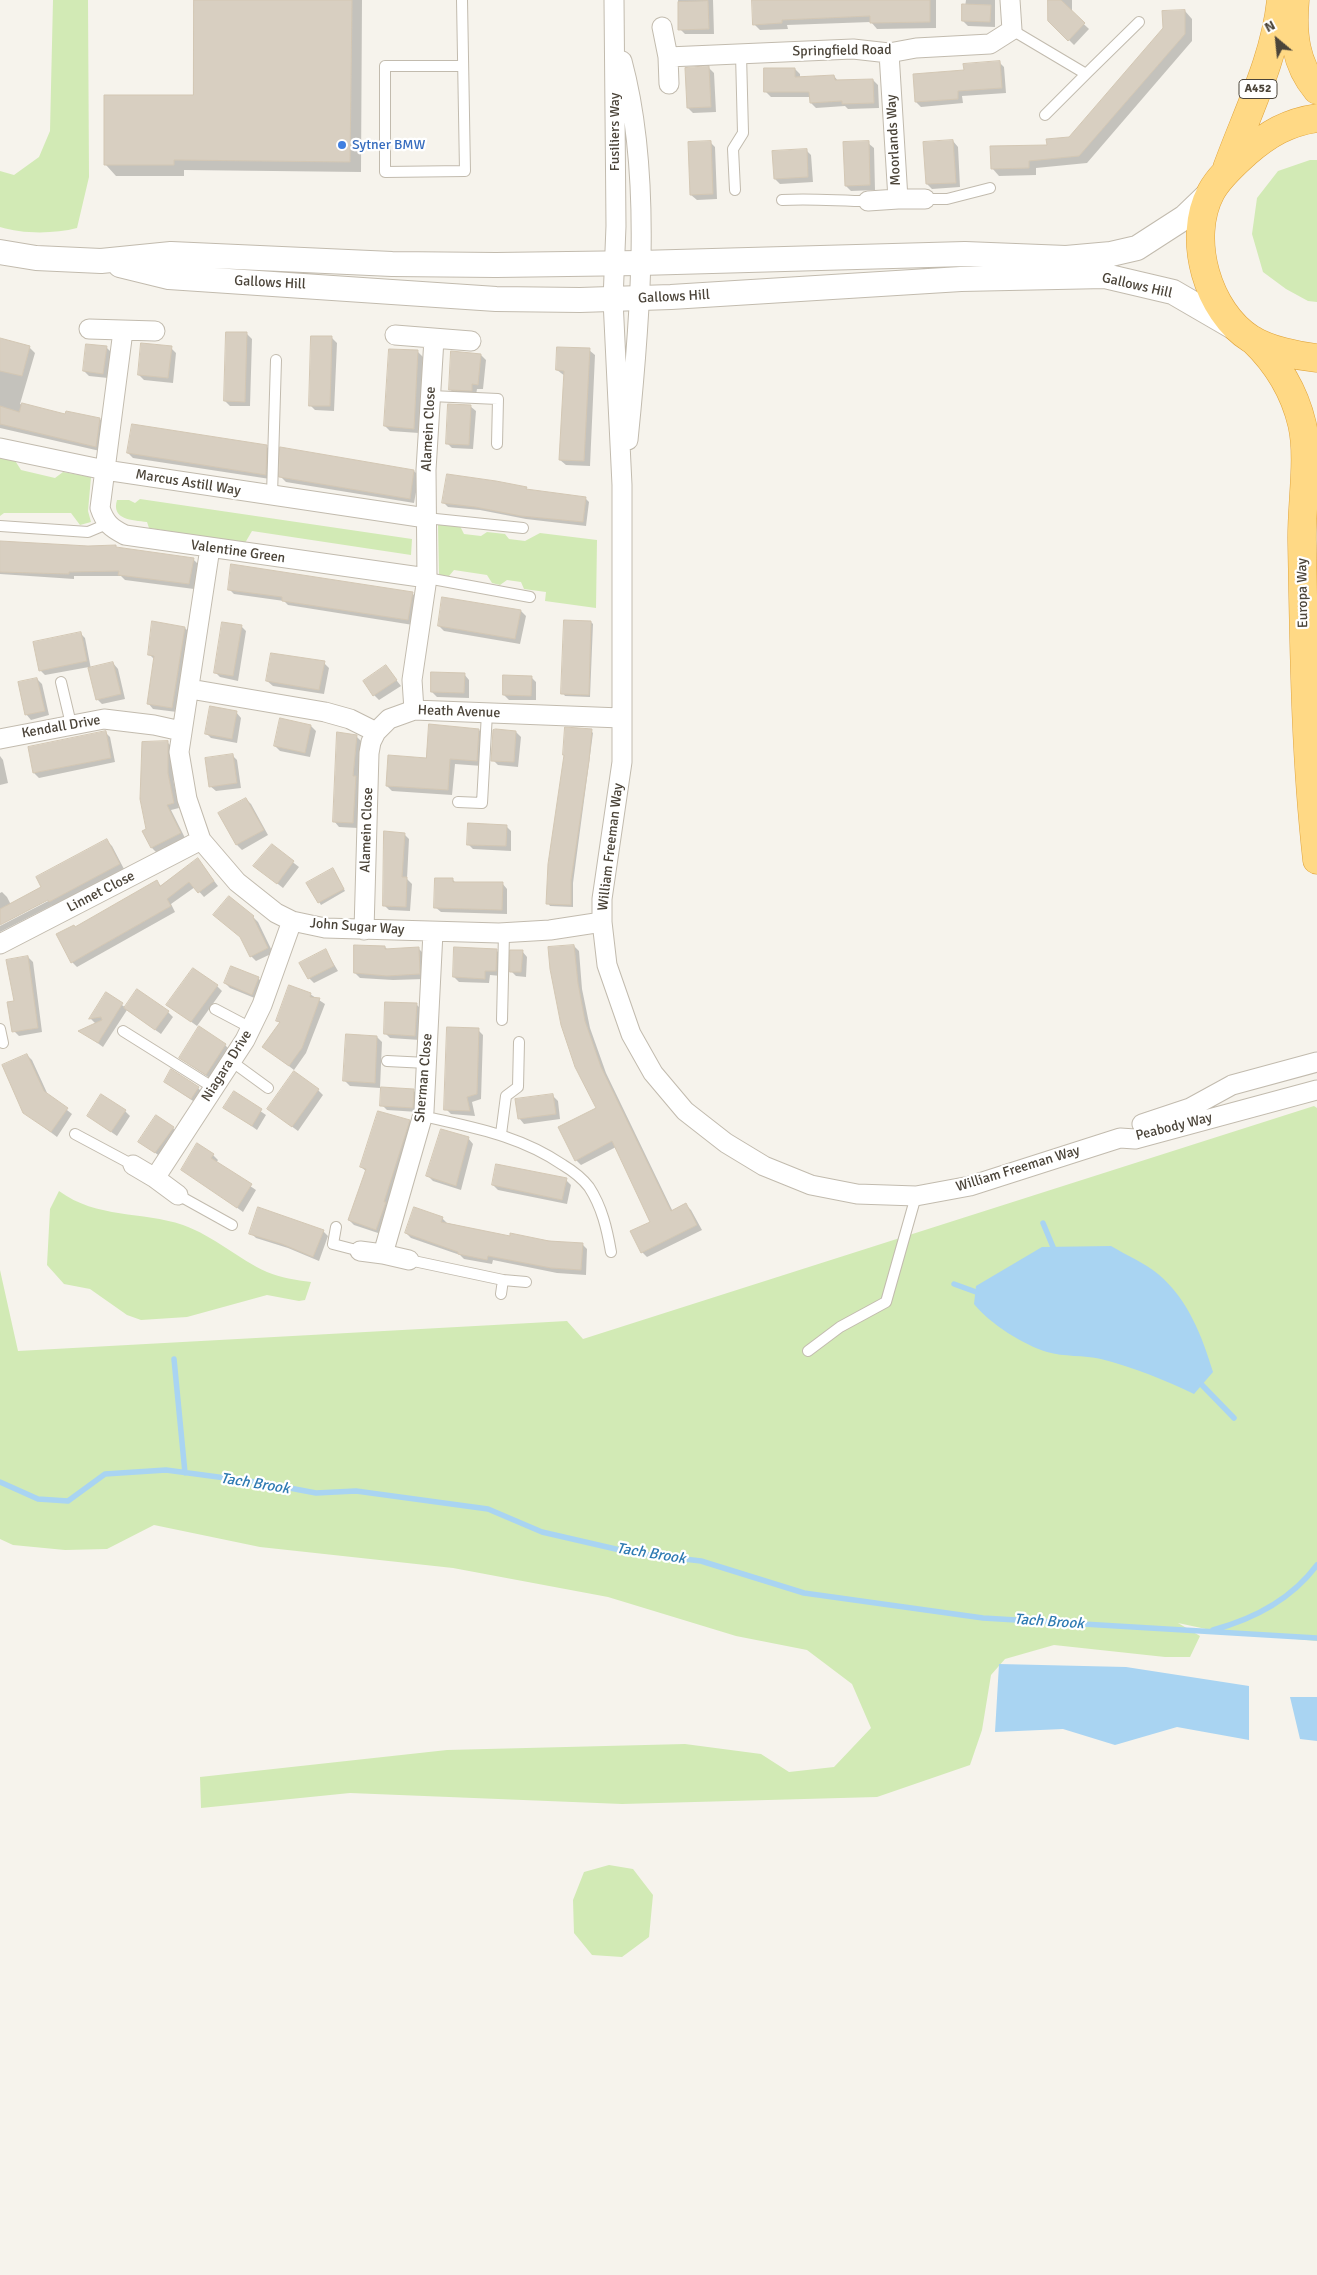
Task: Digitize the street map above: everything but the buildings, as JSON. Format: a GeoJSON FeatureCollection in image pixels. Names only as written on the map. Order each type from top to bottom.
{"type":"FeatureCollection","features":[{"type":"Feature","properties":{"kind":"highway","name":"A452"},"geometry":{"type":"LineString","coordinates":[[1218,184],[1265,69],[1277,26],[1281,0]]}},
{"type":"Feature","properties":{"kind":"highway"},"geometry":{"type":"LineString","coordinates":[[1295,0],[1295,41],[1298,57],[1304,72],[1317,90]]}},
{"type":"Feature","properties":{"kind":"highway"},"geometry":{"type":"LineString","coordinates":[[1218,184],[1239,159],[1269,134],[1282,127],[1317,118]]}},
{"type":"Feature","properties":{"kind":"highway","name":"Europa Way"},"geometry":{"type":"LineString","coordinates":[[1218,184],[1202,227],[1201,247],[1204,271],[1215,298],[1245,335],[1278,367],[1296,404],[1302,425],[1304,457],[1302,527],[1306,713],[1310,798],[1317,860]]}},
{"type":"Feature","properties":{"kind":"highway"},"geometry":{"type":"LineString","coordinates":[[1245,335],[1298,355],[1317,358]]}},
{"type":"Feature","properties":{"kind":"street","name":"Fusiliers Way"},"geometry":{"type":"LineString","coordinates":[[614,0],[613,300],[622,486]]}},
{"type":"Feature","properties":{"kind":"street"},"geometry":{"type":"LineString","coordinates":[[1010,0],[1012,30]]}},
{"type":"Feature","properties":{"kind":"street"},"geometry":{"type":"LineString","coordinates":[[662,28],[668,57],[669,84]]}},
{"type":"Feature","properties":{"kind":"street","name":"Springfield Road"},"geometry":{"type":"LineString","coordinates":[[668,57],[853,49],[889,53],[916,48],[990,44],[1012,30]]}},
{"type":"Feature","properties":{"kind":"street"},"geometry":{"type":"LineString","coordinates":[[614,32],[627,81],[637,149],[640,263],[634,383],[622,486]]}},
{"type":"Feature","properties":{"kind":"street","name":"Moorlands Way"},"geometry":{"type":"LineString","coordinates":[[889,53],[898,199],[925,199]]}},
{"type":"Feature","properties":{"kind":"street","name":"Gallows Hill"},"geometry":{"type":"LineString","coordinates":[[0,252],[36,258],[101,261],[171,254],[392,264],[640,263],[965,254],[1066,258],[1111,254],[1138,248],[1185,217],[1218,184]]}},
{"type":"Feature","properties":{"kind":"street"},"geometry":{"type":"LineString","coordinates":[[868,201],[898,199]]}},
{"type":"Feature","properties":{"kind":"street","name":"Gallows Hill"},"geometry":{"type":"LineString","coordinates":[[101,261],[169,277],[496,299],[613,300],[961,279],[1105,276],[1173,292],[1245,335]]}},
{"type":"Feature","properties":{"kind":"street"},"geometry":{"type":"LineString","coordinates":[[89,329],[155,331]]}},
{"type":"Feature","properties":{"kind":"street"},"geometry":{"type":"LineString","coordinates":[[107,524],[100,508],[124,331]]}},
{"type":"Feature","properties":{"kind":"street"},"geometry":{"type":"LineString","coordinates":[[395,335],[471,341]]}},
{"type":"Feature","properties":{"kind":"street","name":"Alamein Close"},"geometry":{"type":"LineString","coordinates":[[414,710],[412,680],[427,578],[426,470],[434,339]]}},
{"type":"Feature","properties":{"kind":"street","name":"Marcus Astill Way"},"geometry":{"type":"LineString","coordinates":[[0,448],[105,470],[426,518]]}},
{"type":"Feature","properties":{"kind":"street","name":"William Freeman Way"},"geometry":{"type":"LineString","coordinates":[[622,486],[622,762],[619,793],[607,864],[602,922],[607,965],[631,1034],[653,1073],[685,1112],[726,1143],[764,1166],[810,1185],[857,1194],[916,1196],[970,1186],[1120,1138]]}},
{"type":"Feature","properties":{"kind":"street","name":"Valentine Green"},"geometry":{"type":"LineString","coordinates":[[107,524],[110,528],[125,535],[427,578]]}},
{"type":"Feature","properties":{"kind":"street","name":"John Sugar Way"},"geometry":{"type":"LineString","coordinates":[[210,548],[179,752],[182,777],[191,814],[201,840],[237,882],[276,913],[292,921],[325,928],[504,933],[550,930],[602,922]]}},
{"type":"Feature","properties":{"kind":"street"},"geometry":{"type":"LineString","coordinates":[[190,689],[325,712],[350,719],[376,732]]}},
{"type":"Feature","properties":{"kind":"street","name":"Heath Avenue"},"geometry":{"type":"LineString","coordinates":[[376,732],[389,719],[414,710],[622,718]]}},
{"type":"Feature","properties":{"kind":"street","name":"Kendall Drive"},"geometry":{"type":"LineString","coordinates":[[0,739],[104,719],[154,725],[182,732]]}},
{"type":"Feature","properties":{"kind":"street","name":"Alamein Close"},"geometry":{"type":"LineString","coordinates":[[364,930],[369,753],[371,742],[376,732]]}},
{"type":"Feature","properties":{"kind":"street","name":"Linnet Close"},"geometry":{"type":"LineString","coordinates":[[0,944],[201,840]]}},
{"type":"Feature","properties":{"kind":"street","name":"Niagara Drive"},"geometry":{"type":"LineString","coordinates":[[155,1178],[251,1028],[262,1006],[292,921]]}},
{"type":"Feature","properties":{"kind":"street","name":"Sherman Close"},"geometry":{"type":"LineString","coordinates":[[383,1254],[423,1116],[434,932]]}},
{"type":"Feature","properties":{"kind":"street","name":"Peabody Way"},"geometry":{"type":"LineString","coordinates":[[1120,1138],[1133,1128],[1190,1108],[1232,1085],[1317,1062]]}},
{"type":"Feature","properties":{"kind":"street","name":"Peabody Way"},"geometry":{"type":"LineString","coordinates":[[1120,1138],[1134,1138],[1317,1090]]}},
{"type":"Feature","properties":{"kind":"street"},"geometry":{"type":"LineString","coordinates":[[133,1165],[178,1195]]}},
{"type":"Feature","properties":{"kind":"street"},"geometry":{"type":"LineString","coordinates":[[360,1250],[409,1260]]}},
{"type":"Feature","properties":{"kind":"lane"},"geometry":{"type":"LineString","coordinates":[[462,0],[463,66],[464,171],[385,172],[385,66],[463,66]]}},
{"type":"Feature","properties":{"kind":"lane"},"geometry":{"type":"LineString","coordinates":[[1045,115],[1139,22]]}},
{"type":"Feature","properties":{"kind":"lane"},"geometry":{"type":"LineString","coordinates":[[1012,30],[1086,74]]}},
{"type":"Feature","properties":{"kind":"lane"},"geometry":{"type":"LineString","coordinates":[[735,190],[733,149],[743,133],[741,54]]}},
{"type":"Feature","properties":{"kind":"lane"},"geometry":{"type":"LineString","coordinates":[[925,199],[947,199],[990,188]]}},
{"type":"Feature","properties":{"kind":"lane"},"geometry":{"type":"LineString","coordinates":[[782,200],[810,198],[834,201],[868,201]]}},
{"type":"Feature","properties":{"kind":"lane"},"geometry":{"type":"LineString","coordinates":[[272,495],[276,360]]}},
{"type":"Feature","properties":{"kind":"lane"},"geometry":{"type":"LineString","coordinates":[[431,396],[498,399],[497,444]]}},
{"type":"Feature","properties":{"kind":"lane"},"geometry":{"type":"LineString","coordinates":[[426,518],[523,528]]}},
{"type":"Feature","properties":{"kind":"lane"},"geometry":{"type":"LineString","coordinates":[[0,526],[88,532],[107,524]]}},
{"type":"Feature","properties":{"kind":"lane"},"geometry":{"type":"LineString","coordinates":[[427,578],[530,597]]}},
{"type":"Feature","properties":{"kind":"lane"},"geometry":{"type":"LineString","coordinates":[[61,682],[71,724]]}},
{"type":"Feature","properties":{"kind":"lane"},"geometry":{"type":"LineString","coordinates":[[458,802],[482,803],[486,712]]}},
{"type":"Feature","properties":{"kind":"lane"},"geometry":{"type":"LineString","coordinates":[[502,1020],[504,933]]}},
{"type":"Feature","properties":{"kind":"lane"},"geometry":{"type":"LineString","coordinates":[[215,1009],[251,1028]]}},
{"type":"Feature","properties":{"kind":"lane"},"geometry":{"type":"LineString","coordinates":[[0,1029],[3,1043]]}},
{"type":"Feature","properties":{"kind":"lane"},"geometry":{"type":"LineString","coordinates":[[123,1031],[214,1088]]}},
{"type":"Feature","properties":{"kind":"lane"},"geometry":{"type":"LineString","coordinates":[[501,1134],[506,1096],[518,1087],[519,1042]]}},
{"type":"Feature","properties":{"kind":"lane"},"geometry":{"type":"LineString","coordinates":[[231,1061],[268,1088]]}},
{"type":"Feature","properties":{"kind":"lane"},"geometry":{"type":"LineString","coordinates":[[387,1061],[427,1063]]}},
{"type":"Feature","properties":{"kind":"lane"},"geometry":{"type":"LineString","coordinates":[[423,1116],[501,1134],[533,1146],[556,1160],[583,1180],[604,1218],[611,1252]]}},
{"type":"Feature","properties":{"kind":"lane"},"geometry":{"type":"LineString","coordinates":[[75,1134],[133,1165]]}},
{"type":"Feature","properties":{"kind":"lane"},"geometry":{"type":"LineString","coordinates":[[178,1195],[232,1225]]}},
{"type":"Feature","properties":{"kind":"lane"},"geometry":{"type":"LineString","coordinates":[[808,1351],[840,1327],[886,1302],[916,1196]]}},
{"type":"Feature","properties":{"kind":"lane"},"geometry":{"type":"LineString","coordinates":[[336,1227],[332,1244],[360,1250]]}},
{"type":"Feature","properties":{"kind":"lane"},"geometry":{"type":"LineString","coordinates":[[409,1260],[504,1280],[526,1282]]}},
{"type":"Feature","properties":{"kind":"lane"},"geometry":{"type":"LineString","coordinates":[[501,1294],[504,1280]]}},
{"type":"Feature","properties":{"kind":"green space"},"geometry":{"type":"Polygon","coordinates":[[[53,0],[88,0],[89,177],[77,228],[48,232],[18,231],[0,227],[0,171],[14,175],[39,157],[50,131],[53,0]]]}},
{"type":"Feature","properties":{"kind":"green space"},"geometry":{"type":"Polygon","coordinates":[[[1310,160],[1317,160],[1317,302],[1308,301],[1286,289],[1263,272],[1252,234],[1257,198],[1278,171],[1310,160]]]}},
{"type":"Feature","properties":{"kind":"green space"},"geometry":{"type":"Polygon","coordinates":[[[0,456],[14,459],[21,470],[55,478],[63,472],[91,477],[88,511],[91,522],[80,525],[71,513],[4,513],[0,516],[0,456]]]}},
{"type":"Feature","properties":{"kind":"green space"},"geometry":{"type":"Polygon","coordinates":[[[140,499],[412,539],[411,555],[252,531],[245,543],[149,528],[147,522],[124,518],[117,512],[117,500],[129,500],[135,503],[140,499]]]}},
{"type":"Feature","properties":{"kind":"green space"},"geometry":{"type":"Polygon","coordinates":[[[438,524],[460,526],[464,534],[481,536],[487,532],[505,534],[509,539],[525,541],[540,533],[597,540],[596,608],[545,601],[546,592],[524,589],[521,582],[507,580],[500,585],[492,583],[487,575],[454,570],[449,576],[439,575],[438,524]]]}},
{"type":"Feature","properties":{"kind":"green space"},"geometry":{"type":"Polygon","coordinates":[[[1314,1106],[1317,1108],[1317,1641],[1220,1632],[1178,1623],[1200,1636],[1190,1657],[1165,1657],[1054,1645],[1005,1659],[991,1675],[982,1730],[970,1765],[877,1797],[622,1804],[350,1793],[201,1808],[200,1777],[447,1750],[685,1744],[761,1754],[789,1772],[834,1767],[871,1728],[852,1684],[807,1650],[736,1636],[608,1597],[453,1568],[260,1547],[154,1525],[107,1549],[65,1550],[13,1545],[0,1539],[0,1270],[18,1351],[567,1321],[583,1339],[1314,1106]]]}},
{"type":"Feature","properties":{"kind":"green space"},"geometry":{"type":"Polygon","coordinates":[[[59,1191],[89,1206],[183,1225],[216,1241],[246,1261],[267,1272],[294,1280],[311,1282],[305,1300],[299,1301],[267,1295],[187,1317],[141,1320],[127,1315],[90,1289],[64,1284],[47,1265],[50,1209],[59,1191]]]}},
{"type":"Feature","properties":{"kind":"green space"},"geometry":{"type":"Polygon","coordinates":[[[609,1865],[633,1869],[653,1895],[649,1937],[622,1957],[592,1955],[574,1933],[573,1900],[584,1872],[609,1865]]]}},
{"type":"Feature","properties":{"kind":"water"},"geometry":{"type":"Polygon","coordinates":[[[1111,1246],[1158,1274],[1178,1295],[1193,1319],[1213,1372],[1194,1394],[1149,1374],[1113,1362],[1054,1354],[1038,1349],[998,1326],[974,1304],[976,1286],[1042,1247],[1111,1246]]]}},
{"type":"Feature","properties":{"kind":"water"},"geometry":{"type":"Polygon","coordinates":[[[999,1664],[1126,1667],[1249,1686],[1249,1740],[1177,1727],[1115,1745],[1063,1729],[995,1732],[999,1664]]]}},
{"type":"Feature","properties":{"kind":"water"},"geometry":{"type":"Polygon","coordinates":[[[1290,1697],[1317,1697],[1317,1741],[1300,1739],[1290,1697]]]}},
{"type":"Feature","properties":{"kind":"waterway"},"geometry":{"type":"LineString","coordinates":[[1043,1223],[1053,1247]]}},
{"type":"Feature","properties":{"kind":"waterway"},"geometry":{"type":"LineString","coordinates":[[954,1284],[976,1292]]}},
{"type":"Feature","properties":{"kind":"waterway"},"geometry":{"type":"LineString","coordinates":[[174,1359],[185,1473]]}},
{"type":"Feature","properties":{"kind":"waterway"},"geometry":{"type":"LineString","coordinates":[[1202,1385],[1234,1418]]}},
{"type":"Feature","properties":{"kind":"waterway","name":"Tach Brook"},"geometry":{"type":"LineString","coordinates":[[0,1482],[38,1499],[68,1501],[105,1474],[166,1470],[263,1483],[316,1493],[356,1491],[488,1509],[542,1532],[633,1553],[701,1561],[804,1593],[983,1618],[1317,1638]]}},
{"type":"Feature","properties":{"kind":"waterway"},"geometry":{"type":"LineString","coordinates":[[1213,1630],[1243,1620],[1271,1606],[1296,1588],[1317,1565]]}},
{"type":"Feature","properties":{"kind":"place","name":"Sytner BMW"},"geometry":{"type":"Point","coordinates":[342,145]}}]}
